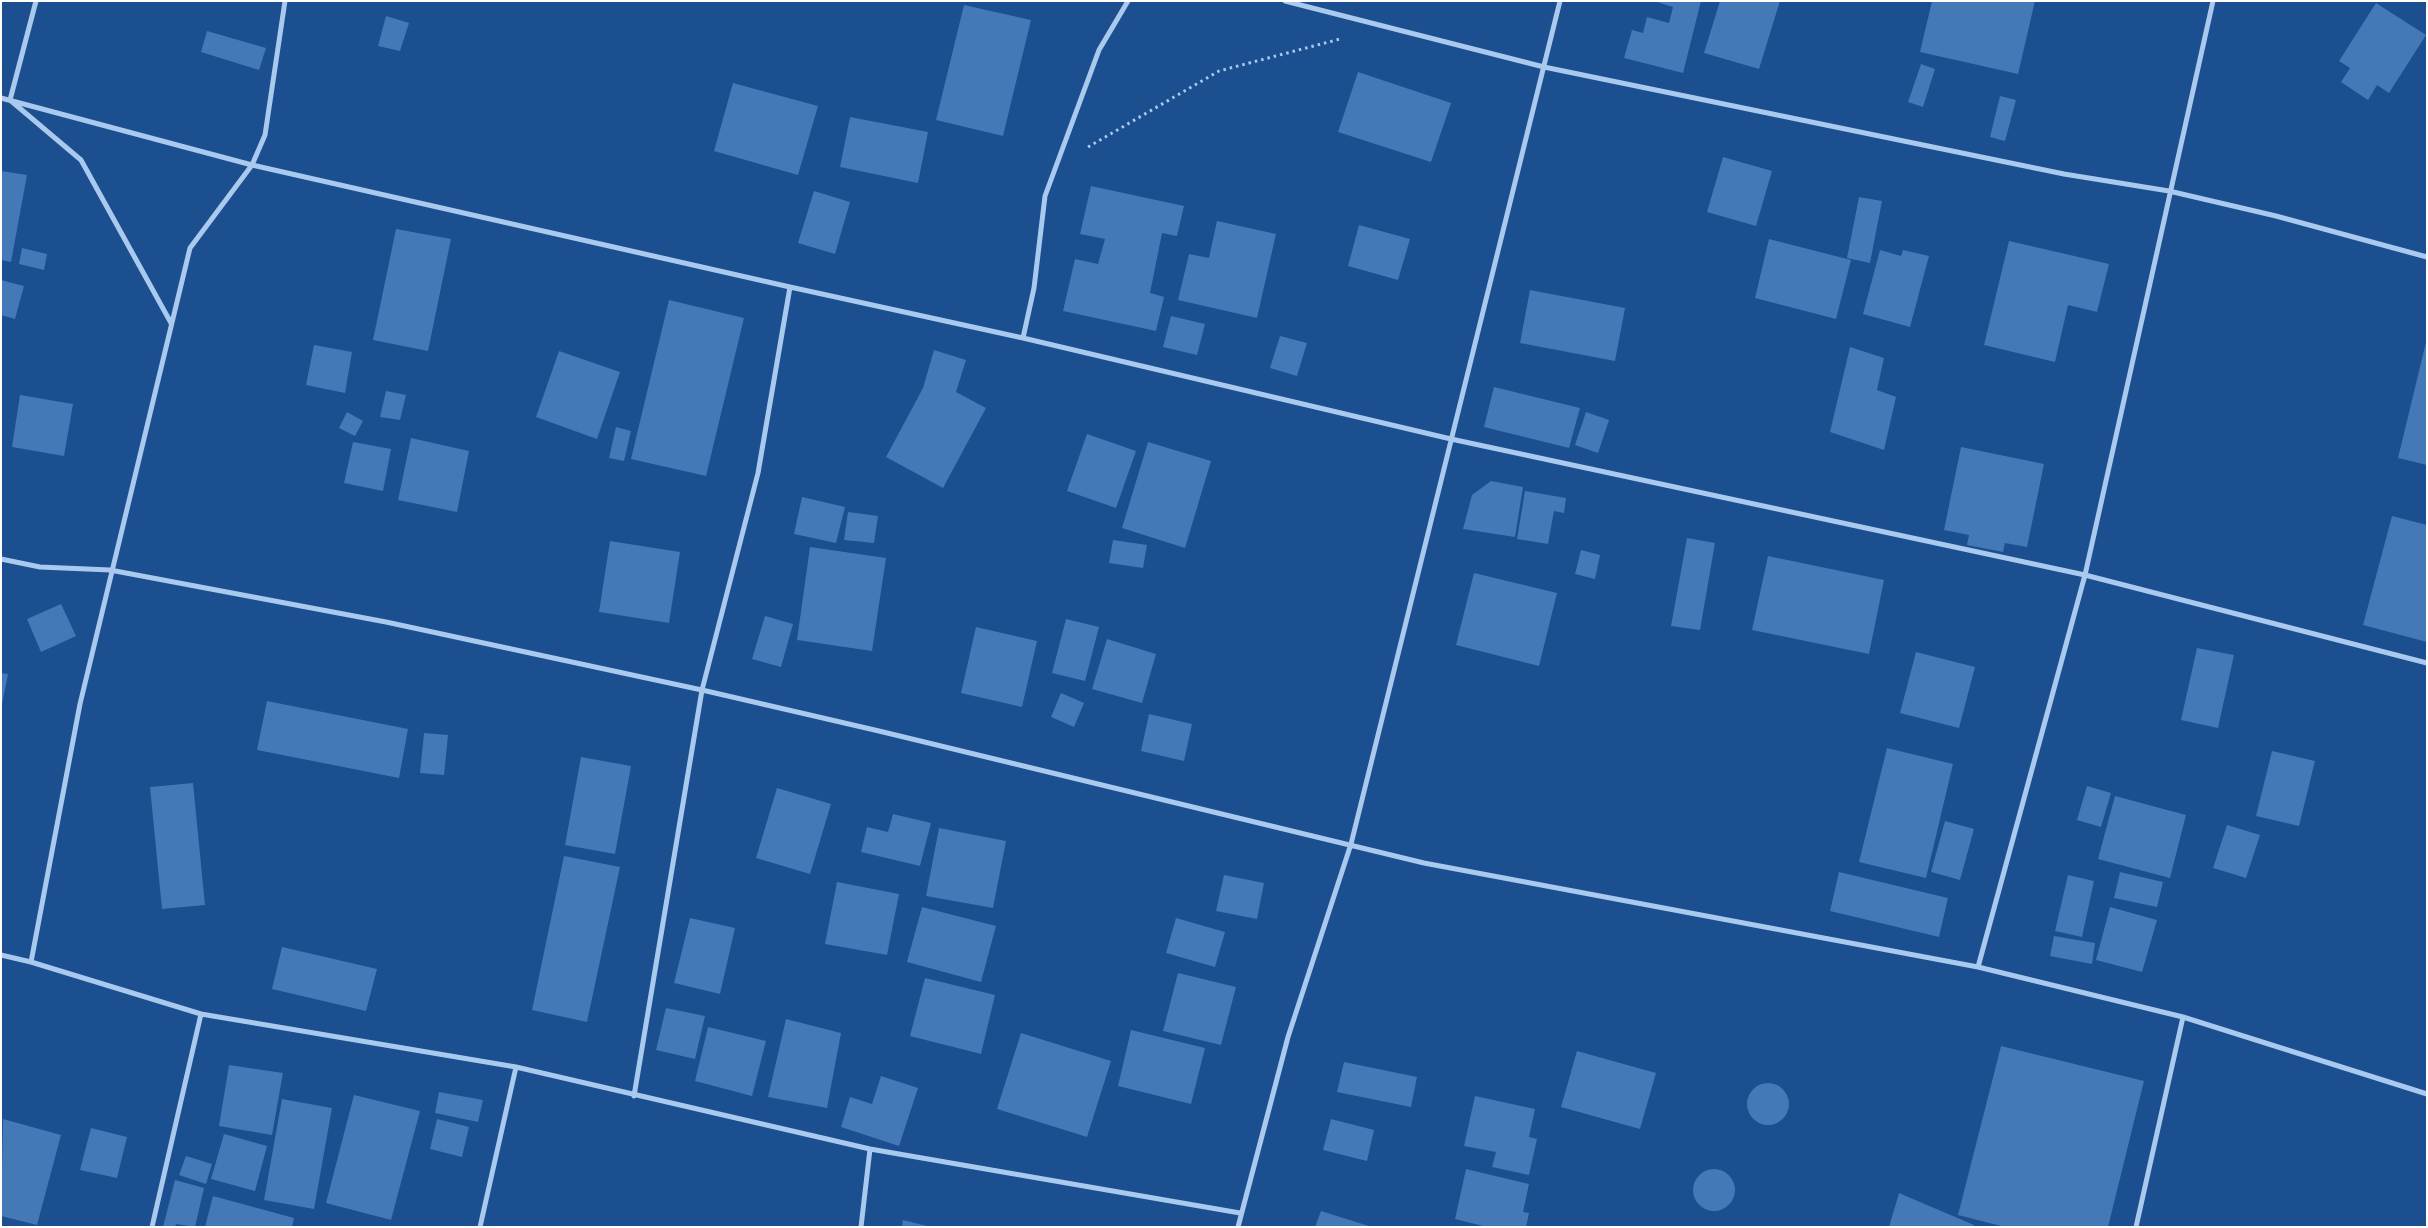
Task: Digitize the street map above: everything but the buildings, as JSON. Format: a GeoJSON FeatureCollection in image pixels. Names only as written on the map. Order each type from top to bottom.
{"type":"FeatureCollection","features":[{"type":"Feature","properties":{"kind":"street"},"geometry":{"type":"LineString","coordinates":[[10,100],[36,1]]}},
{"type":"Feature","properties":{"kind":"street"},"geometry":{"type":"LineString","coordinates":[[31,962],[80,704],[110,570],[190,248],[252,166],[264,135],[285,1]]}},
{"type":"Feature","properties":{"kind":"street"},"geometry":{"type":"LineString","coordinates":[[1023,338],[1034,288],[1045,196],[1099,50],[1128,1]]}},
{"type":"Feature","properties":{"kind":"street"},"geometry":{"type":"LineString","coordinates":[[1285,1],[1544,67],[2064,174],[2169,191],[2427,256]]}},
{"type":"Feature","properties":{"kind":"street"},"geometry":{"type":"LineString","coordinates":[[1238,1227],[1240,1212],[1288,1037],[1352,844],[1560,1]]}},
{"type":"Feature","properties":{"kind":"street"},"geometry":{"type":"LineString","coordinates":[[1978,966],[2084,575],[2213,1]]}},
{"type":"Feature","properties":{"kind":"street"},"geometry":{"type":"LineString","coordinates":[[1,98],[252,166],[1023,338],[1451,439],[2084,575],[2427,663]]}},
{"type":"Feature","properties":{"kind":"street"},"geometry":{"type":"LineString","coordinates":[[10,100],[82,160],[171,323]]}},
{"type":"Feature","properties":{"kind":"street"},"geometry":{"type":"LineString","coordinates":[[634,1096],[702,690],[758,473],[790,287]]}},
{"type":"Feature","properties":{"kind":"street"},"geometry":{"type":"LineString","coordinates":[[1,559],[40,567],[110,570],[386,622],[702,690],[1352,844],[1424,863],[1978,966],[2183,1017],[2427,1094]]}},
{"type":"Feature","properties":{"kind":"street"},"geometry":{"type":"LineString","coordinates":[[1,956],[31,962],[201,1014],[516,1067],[634,1096],[870,1149],[1240,1212]]}},
{"type":"Feature","properties":{"kind":"street"},"geometry":{"type":"LineString","coordinates":[[152,1227],[201,1014]]}},
{"type":"Feature","properties":{"kind":"street"},"geometry":{"type":"LineString","coordinates":[[2136,1227],[2183,1017]]}},
{"type":"Feature","properties":{"kind":"street"},"geometry":{"type":"LineString","coordinates":[[480,1227],[516,1067]]}},
{"type":"Feature","properties":{"kind":"street"},"geometry":{"type":"LineString","coordinates":[[860,1227],[870,1149]]}},
{"type":"Feature","properties":{"kind":"path"},"geometry":{"type":"LineString","coordinates":[[1056,165],[1219,71],[1349,36]]}}]}
